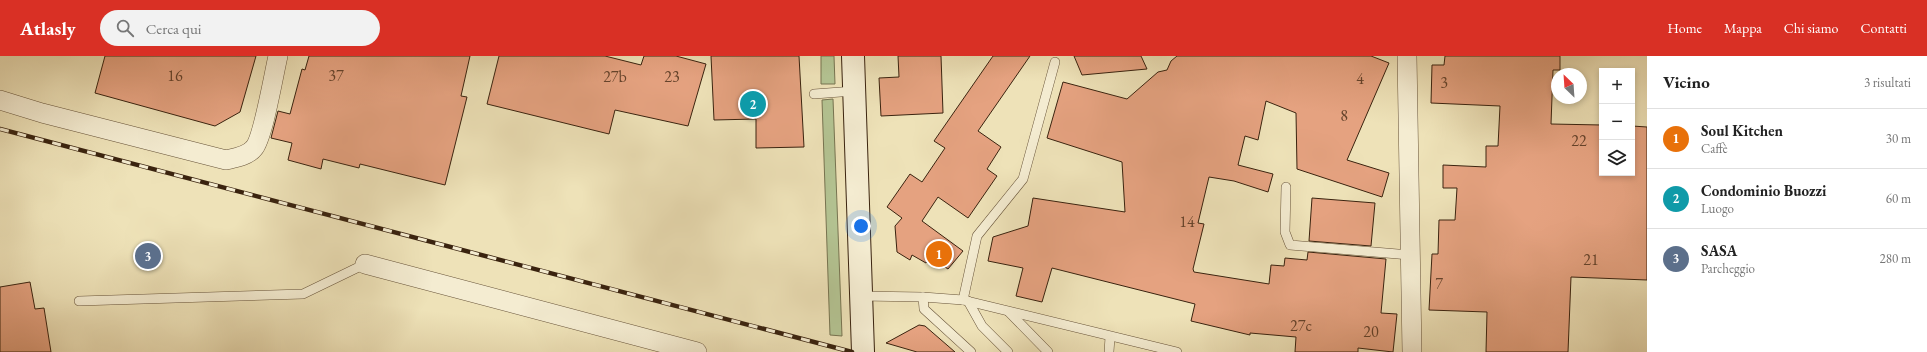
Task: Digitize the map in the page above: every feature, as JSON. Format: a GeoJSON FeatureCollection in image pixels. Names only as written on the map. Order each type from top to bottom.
{"type":"FeatureCollection","features":[{"type":"Feature","properties":{"kind":"main road"},"geometry":{"type":"LineString","coordinates":[[853,56],[863,352]]}},
{"type":"Feature","properties":{"kind":"street"},"geometry":{"type":"LineString","coordinates":[[0,100],[42,113],[226,160],[240,157],[254,148],[261,130],[278,56]]}},
{"type":"Feature","properties":{"kind":"street"},"geometry":{"type":"LineString","coordinates":[[1407,56],[1412,352]]}},
{"type":"Feature","properties":{"kind":"street"},"geometry":{"type":"LineString","coordinates":[[365,264],[697,352]]}},
{"type":"Feature","properties":{"kind":"lane"},"geometry":{"type":"LineString","coordinates":[[1008,352],[982,326],[965,300],[977,236],[1023,179],[1055,62]]}},
{"type":"Feature","properties":{"kind":"lane"},"geometry":{"type":"LineString","coordinates":[[814,94],[854,91]]}},
{"type":"Feature","properties":{"kind":"lane"},"geometry":{"type":"LineString","coordinates":[[1286,186],[1285,232],[1290,245],[1410,255]]}},
{"type":"Feature","properties":{"kind":"lane"},"geometry":{"type":"LineString","coordinates":[[79,301],[303,294],[365,264]]}},
{"type":"Feature","properties":{"kind":"lane"},"geometry":{"type":"LineString","coordinates":[[861,296],[923,297],[965,300],[1177,352]]}},
{"type":"Feature","properties":{"kind":"lane"},"geometry":{"type":"LineString","coordinates":[[923,297],[924,309],[971,352]]}},
{"type":"Feature","properties":{"kind":"lane"},"geometry":{"type":"LineString","coordinates":[[1008,311],[1048,352]]}},
{"type":"Feature","properties":{"kind":"lane"},"geometry":{"type":"LineString","coordinates":[[1109,352],[1110,336]]}},
{"type":"Feature","properties":{"kind":"green space"},"geometry":{"type":"Polygon","coordinates":[[[821,56],[834,56],[835,84],[821,84],[821,56]]]}},
{"type":"Feature","properties":{"kind":"green space"},"geometry":{"type":"Polygon","coordinates":[[[833,99],[842,336],[830,335],[822,100],[833,99]]]}},
{"type":"Feature","properties":{"kind":"building"},"geometry":{"type":"Polygon","coordinates":[[[105,56],[256,56],[240,112],[215,126],[95,93],[105,56]]]}},
{"type":"Feature","properties":{"kind":"building"},"geometry":{"type":"Polygon","coordinates":[[[309,56],[470,56],[461,96],[467,97],[445,185],[360,164],[359,168],[323,159],[321,169],[288,160],[292,143],[271,138],[278,111],[290,114],[302,69],[305,70],[309,56]]]}},
{"type":"Feature","properties":{"kind":"building"},"geometry":{"type":"Polygon","coordinates":[[[499,56],[605,56],[641,65],[644,56],[676,56],[706,64],[688,126],[615,110],[609,134],[487,104],[499,56]]]}},
{"type":"Feature","properties":{"kind":"building"},"geometry":{"type":"Polygon","coordinates":[[[711,56],[799,56],[804,147],[756,148],[756,119],[714,120],[711,56]]]}},
{"type":"Feature","properties":{"kind":"building"},"geometry":{"type":"Polygon","coordinates":[[[898,56],[941,56],[943,113],[881,116],[879,78],[899,77],[898,56]]]}},
{"type":"Feature","properties":{"kind":"building"},"geometry":{"type":"Polygon","coordinates":[[[993,56],[1030,56],[978,131],[1001,147],[987,169],[997,176],[968,218],[938,197],[922,221],[963,251],[948,269],[930,257],[926,263],[912,255],[910,260],[897,252],[895,226],[902,218],[887,207],[910,174],[922,182],[945,148],[934,141],[993,56]]]}},
{"type":"Feature","properties":{"kind":"building"},"geometry":{"type":"Polygon","coordinates":[[[1074,56],[1141,56],[1147,69],[1082,75],[1074,56]]]}},
{"type":"Feature","properties":{"kind":"building"},"geometry":{"type":"Polygon","coordinates":[[[1177,56],[1371,56],[1389,63],[1347,160],[1389,173],[1382,197],[1297,169],[1296,113],[1266,101],[1258,140],[1245,136],[1238,165],[1273,174],[1268,192],[1234,181],[1209,177],[1198,223],[1204,224],[1193,269],[1194,272],[1269,284],[1271,265],[1284,266],[1285,258],[1307,260],[1308,252],[1386,259],[1381,313],[1397,314],[1393,352],[1358,348],[1358,352],[1295,352],[1296,337],[1250,333],[1250,335],[1191,321],[1195,304],[1052,268],[1042,302],[1016,296],[1023,268],[988,261],[993,237],[1028,226],[1033,198],[1125,212],[1122,162],[1047,138],[1063,82],[1127,99],[1158,72],[1167,70],[1171,61],[1177,56]]]}},
{"type":"Feature","properties":{"kind":"building"},"geometry":{"type":"Polygon","coordinates":[[[1445,56],[1560,56],[1560,68],[1551,68],[1551,124],[1599,125],[1599,176],[1635,176],[1635,126],[1647,127],[1647,280],[1571,277],[1568,352],[1486,352],[1487,312],[1429,310],[1432,254],[1438,254],[1439,220],[1455,220],[1457,188],[1443,188],[1443,165],[1486,167],[1486,146],[1498,146],[1500,106],[1431,103],[1432,65],[1444,65],[1445,56]]]}},
{"type":"Feature","properties":{"kind":"building"},"geometry":{"type":"Polygon","coordinates":[[[1312,198],[1375,203],[1371,246],[1309,241],[1312,198]]]}},
{"type":"Feature","properties":{"kind":"building"},"geometry":{"type":"Polygon","coordinates":[[[30,282],[35,309],[44,308],[51,352],[0,352],[0,287],[30,282]]]}},
{"type":"Feature","properties":{"kind":"building"},"geometry":{"type":"Polygon","coordinates":[[[919,325],[925,326],[955,352],[917,352],[886,343],[919,325]]]}},
{"type":"Feature","properties":{"kind":"railway"},"geometry":{"type":"LineString","coordinates":[[0,129],[852,352]]}},
{"type":"Feature","properties":{"kind":"place","name":"Condominio Buozzi"},"geometry":{"type":"Point","coordinates":[753,104]}},
{"type":"Feature","properties":{"kind":"place","name":"Soul Kitchen"},"geometry":{"type":"Point","coordinates":[939,254]}},
{"type":"Feature","properties":{"kind":"place","name":"SASA"},"geometry":{"type":"Point","coordinates":[148,256]}}]}
